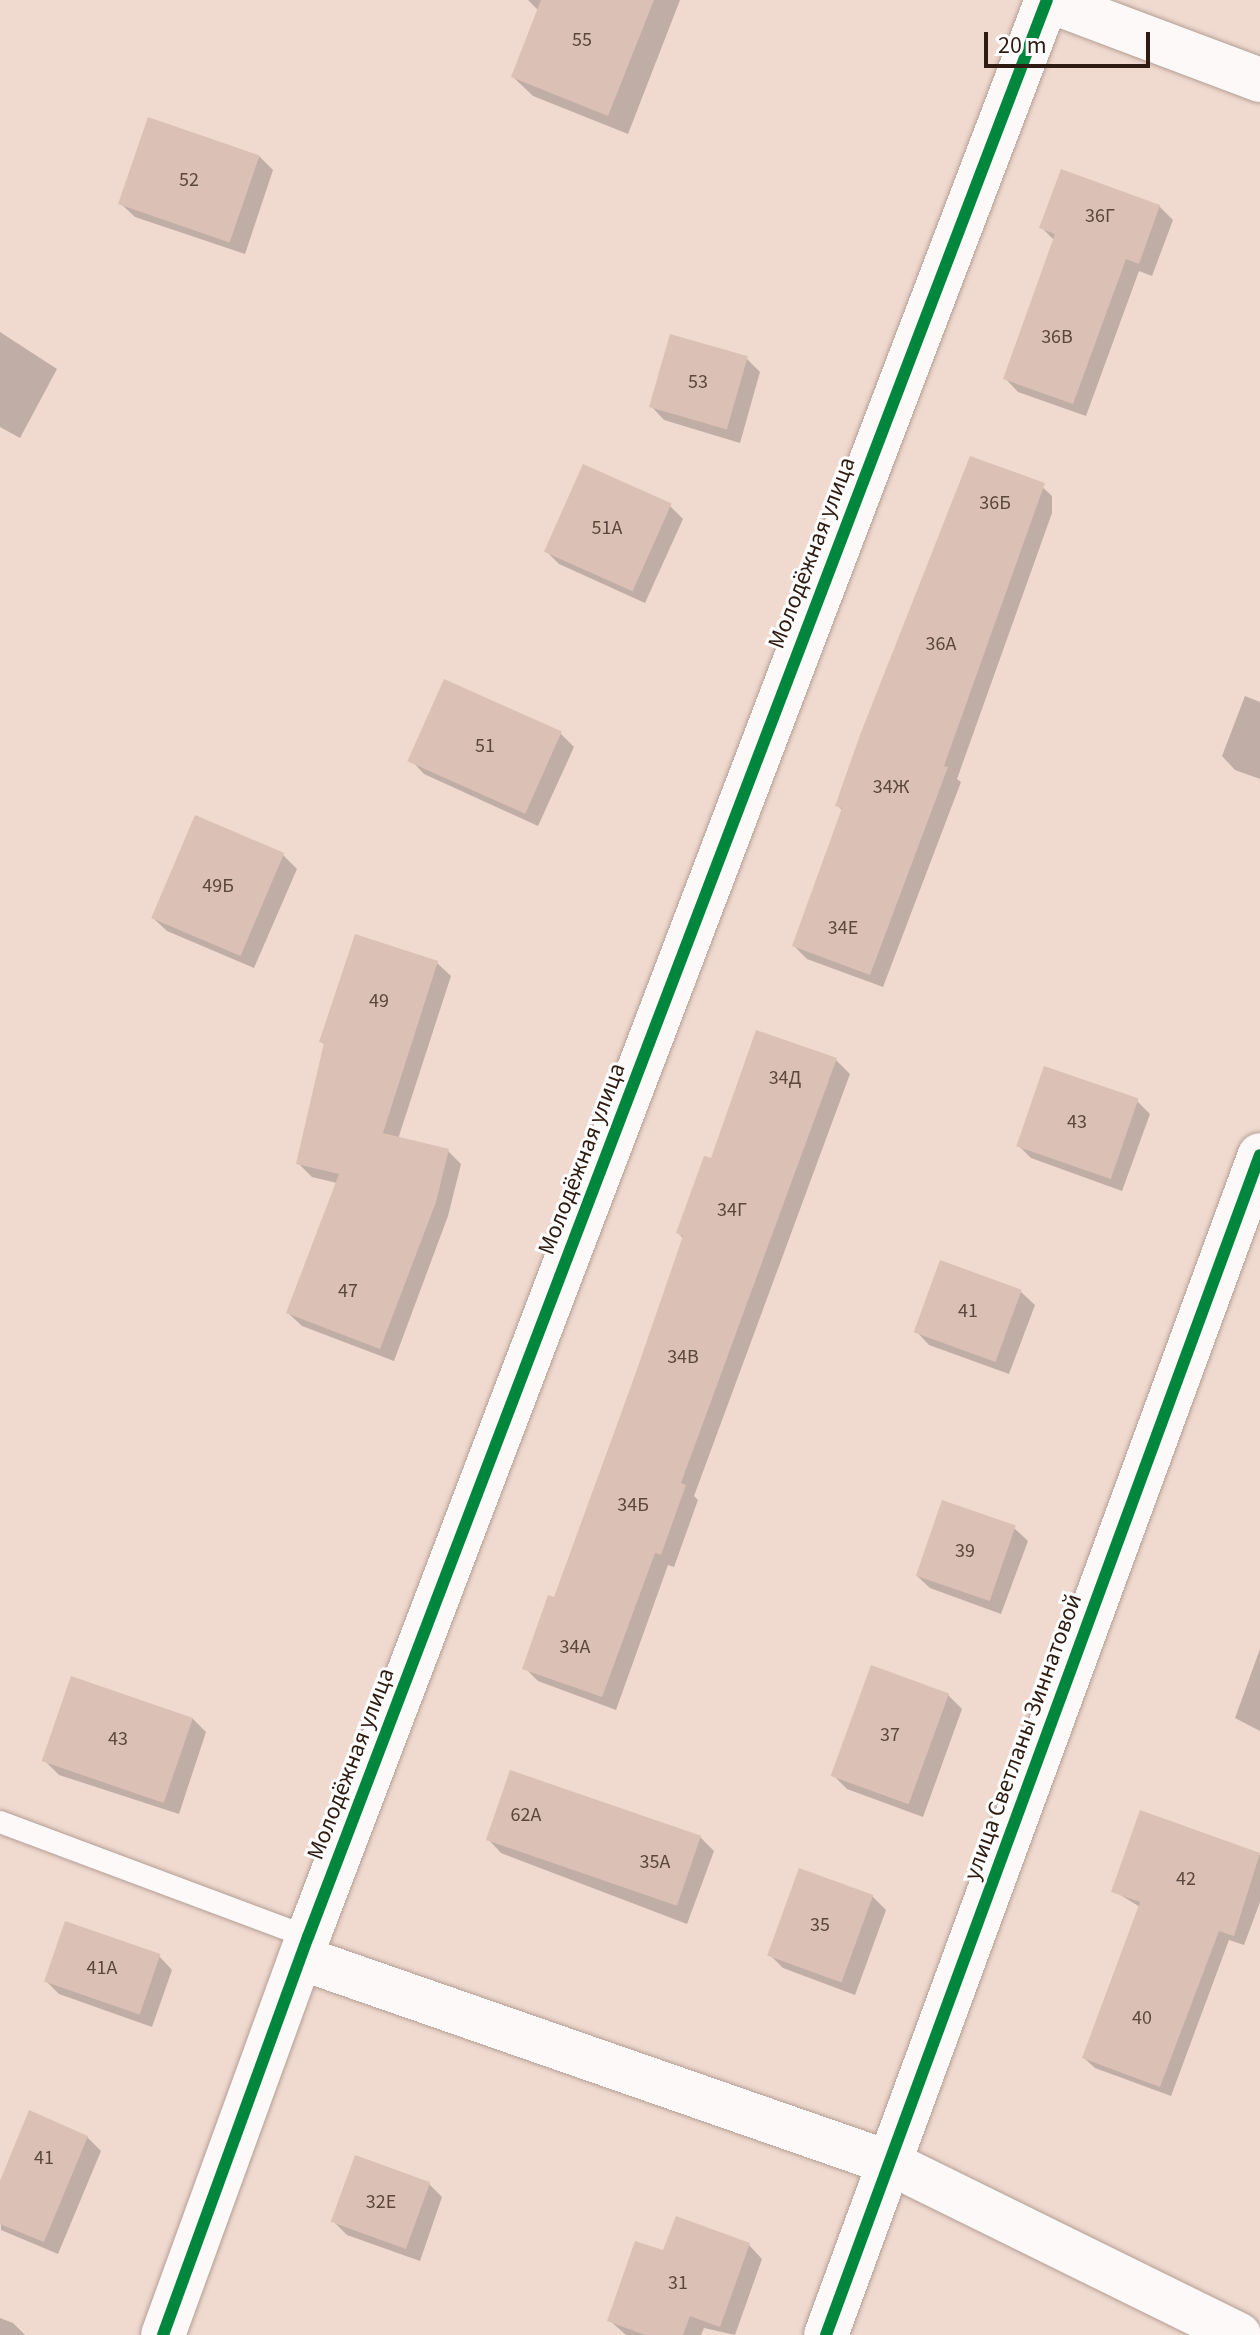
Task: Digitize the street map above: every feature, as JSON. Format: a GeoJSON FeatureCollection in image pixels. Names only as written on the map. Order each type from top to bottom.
{"type":"FeatureCollection","features":[{"type":"Feature","properties":{"kind":"street"},"geometry":{"type":"LineString","coordinates":[[1047,0],[1260,80]]}},
{"type":"Feature","properties":{"kind":"street","name":"Молодёжная улица"},"geometry":{"type":"LineString","coordinates":[[163,2335],[304,1948],[1047,0]]}},
{"type":"Feature","properties":{"kind":"street","name":"улица Светланы Зиннатовой"},"geometry":{"type":"LineString","coordinates":[[826,2335],[1260,1155]]}},
{"type":"Feature","properties":{"kind":"street"},"geometry":{"type":"LineString","coordinates":[[304,1948],[890,2163],[1239,2335]]}},
{"type":"Feature","properties":{"kind":"lane"},"geometry":{"type":"LineString","coordinates":[[0,1822],[304,1948]]}},
{"type":"Feature","properties":{"kind":"building"},"geometry":{"type":"Polygon","coordinates":[[[541,0],[654,0],[608,116],[511,77],[541,0]]]}},
{"type":"Feature","properties":{"kind":"building"},"geometry":{"type":"Polygon","coordinates":[[[148,117],[260,155],[230,242],[118,204],[148,117]]]}},
{"type":"Feature","properties":{"kind":"building"},"geometry":{"type":"Polygon","coordinates":[[[1061,169],[1160,205],[1139,264],[1126,259],[1073,404],[1003,379],[1055,234],[1039,228],[1061,169]]]}},
{"type":"Feature","properties":{"kind":"building"},"geometry":{"type":"Polygon","coordinates":[[[670,334],[748,356],[727,429],[649,407],[670,334]]]}},
{"type":"Feature","properties":{"kind":"building"},"geometry":{"type":"Polygon","coordinates":[[[970,456],[1045,483],[944,766],[948,767],[870,975],[792,946],[842,808],[835,806],[860,735],[970,456]]]}},
{"type":"Feature","properties":{"kind":"building"},"geometry":{"type":"Polygon","coordinates":[[[583,464],[672,503],[633,591],[544,552],[583,464]]]}},
{"type":"Feature","properties":{"kind":"building"},"geometry":{"type":"Polygon","coordinates":[[[444,679],[562,731],[525,814],[407,761],[444,679]]]}},
{"type":"Feature","properties":{"kind":"building"},"geometry":{"type":"Polygon","coordinates":[[[195,815],[284,853],[241,956],[151,918],[195,815]]]}},
{"type":"Feature","properties":{"kind":"building"},"geometry":{"type":"Polygon","coordinates":[[[355,934],[438,961],[383,1133],[449,1149],[436,1202],[380,1349],[286,1313],[339,1174],[296,1164],[324,1043],[319,1042],[355,934]]]}},
{"type":"Feature","properties":{"kind":"building"},"geometry":{"type":"Polygon","coordinates":[[[756,1030],[837,1058],[681,1483],[686,1485],[661,1555],[655,1553],[602,1697],[522,1669],[548,1595],[554,1597],[634,1378],[683,1236],[676,1233],[704,1156],[711,1158],[756,1030]]]}},
{"type":"Feature","properties":{"kind":"building"},"geometry":{"type":"Polygon","coordinates":[[[1044,1066],[1139,1099],[1111,1179],[1016,1146],[1044,1066]]]}},
{"type":"Feature","properties":{"kind":"building"},"geometry":{"type":"Polygon","coordinates":[[[940,1260],[1022,1290],[995,1362],[914,1332],[940,1260]]]}},
{"type":"Feature","properties":{"kind":"building"},"geometry":{"type":"Polygon","coordinates":[[[942,1500],[1016,1525],[990,1601],[916,1576],[942,1500]]]}},
{"type":"Feature","properties":{"kind":"building"},"geometry":{"type":"Polygon","coordinates":[[[871,1665],[949,1693],[909,1804],[831,1776],[871,1665]]]}},
{"type":"Feature","properties":{"kind":"building"},"geometry":{"type":"Polygon","coordinates":[[[71,1676],[193,1718],[164,1803],[42,1761],[71,1676]]]}},
{"type":"Feature","properties":{"kind":"building"},"geometry":{"type":"Polygon","coordinates":[[[510,1770],[701,1836],[677,1906],[486,1840],[510,1770]]]}},
{"type":"Feature","properties":{"kind":"building"},"geometry":{"type":"Polygon","coordinates":[[[1140,1810],[1260,1853],[1234,1936],[1219,1931],[1160,2087],[1082,2058],[1140,1902],[1111,1892],[1140,1810]]]}},
{"type":"Feature","properties":{"kind":"building"},"geometry":{"type":"Polygon","coordinates":[[[799,1868],[873,1895],[841,1982],[767,1955],[799,1868]]]}},
{"type":"Feature","properties":{"kind":"building"},"geometry":{"type":"Polygon","coordinates":[[[65,1921],[160,1954],[140,2014],[44,1982],[65,1921]]]}},
{"type":"Feature","properties":{"kind":"building"},"geometry":{"type":"Polygon","coordinates":[[[29,2110],[88,2136],[44,2242],[0,2224],[0,2181],[29,2110]]]}},
{"type":"Feature","properties":{"kind":"building"},"geometry":{"type":"Polygon","coordinates":[[[355,2155],[430,2182],[406,2249],[331,2222],[355,2155]]]}},
{"type":"Feature","properties":{"kind":"building"},"geometry":{"type":"Polygon","coordinates":[[[676,2216],[750,2243],[720,2327],[690,2316],[683,2335],[645,2335],[607,2321],[635,2241],[663,2250],[676,2216]]]}},
{"type":"Feature","properties":{"kind":"cycle path"},"geometry":{"type":"LineString","coordinates":[[163,2335],[308,1937],[1047,0]]}},
{"type":"Feature","properties":{"kind":"cycle path"},"geometry":{"type":"LineString","coordinates":[[826,2335],[1260,1155]]}}]}
